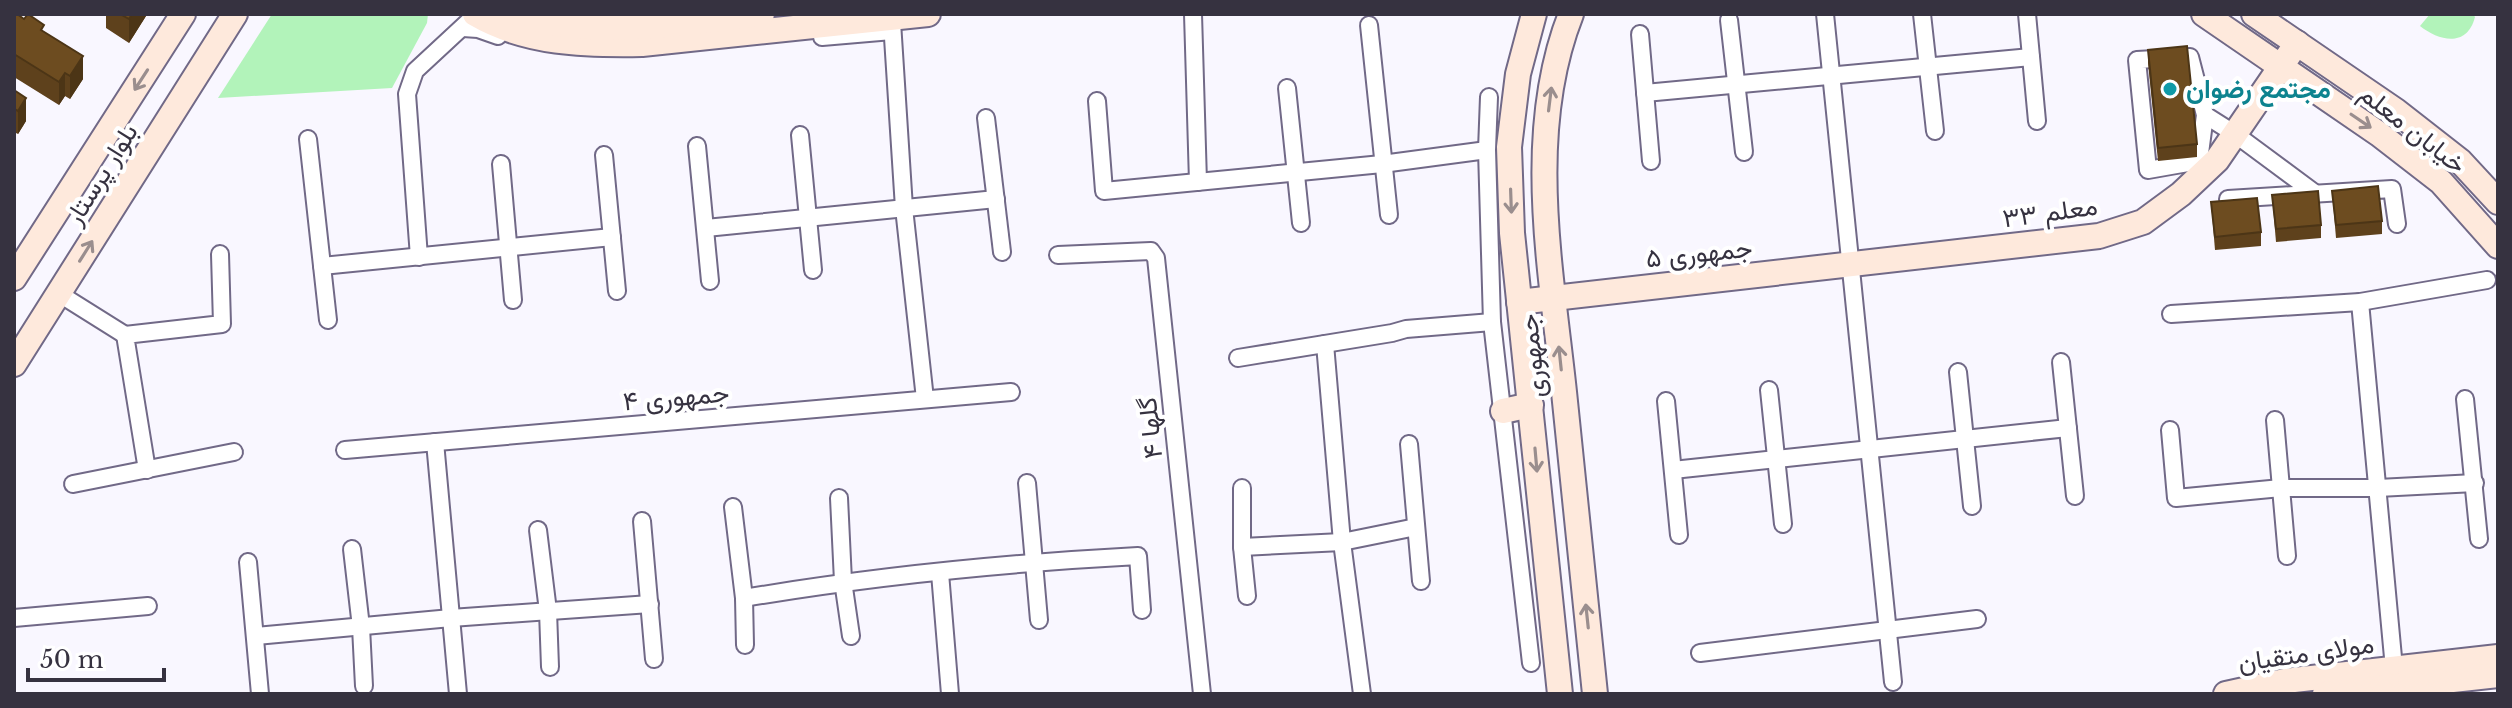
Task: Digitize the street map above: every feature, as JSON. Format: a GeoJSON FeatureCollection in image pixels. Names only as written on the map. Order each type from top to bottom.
{"type":"FeatureCollection","features":[{"type":"Feature","properties":{"kind":"main road","name":"بلوار پرستار"},"geometry":{"type":"LineString","coordinates":[[14,278],[183,14]]}},
{"type":"Feature","properties":{"kind":"main road","name":"بلوار پرستار"},"geometry":{"type":"LineString","coordinates":[[14,364],[235,14]]}},
{"type":"Feature","properties":{"kind":"main road"},"geometry":{"type":"LineString","coordinates":[[517,14],[557,24],[599,28],[641,27],[762,14]]}},
{"type":"Feature","properties":{"kind":"main road"},"geometry":{"type":"LineString","coordinates":[[469,21],[554,42],[599,45],[642,44],[891,21],[928,14]]}},
{"type":"Feature","properties":{"kind":"main road","name":"جمهوری"},"geometry":{"type":"LineString","coordinates":[[1534,14],[1518,74],[1509,147],[1512,233],[1560,694]]}},
{"type":"Feature","properties":{"kind":"main road","name":"جمهوری"},"geometry":{"type":"LineString","coordinates":[[1571,14],[1552,81],[1545,142],[1547,231],[1595,694]]}},
{"type":"Feature","properties":{"kind":"main road","name":"خیابان معلم"},"geometry":{"type":"LineString","coordinates":[[2204,14],[2379,134],[2441,182],[2498,246]]}},
{"type":"Feature","properties":{"kind":"main road","name":"خیابان معلم"},"geometry":{"type":"LineString","coordinates":[[2254,14],[2396,111],[2460,161],[2498,202]]}},
{"type":"Feature","properties":{"kind":"main road","name":"معلم ۳۳"},"geometry":{"type":"LineString","coordinates":[[1850,264],[2099,236],[2143,222],[2181,194],[2217,160],[2297,43]]}},
{"type":"Feature","properties":{"kind":"main road","name":"جمهوری ۵"},"geometry":{"type":"LineString","coordinates":[[1519,302],[1850,264]]}},
{"type":"Feature","properties":{"kind":"main road"},"geometry":{"type":"LineString","coordinates":[[1503,411],[1531,405]]}},
{"type":"Feature","properties":{"kind":"main road"},"geometry":{"type":"LineString","coordinates":[[2436,680],[2498,657]]}},
{"type":"Feature","properties":{"kind":"main road"},"geometry":{"type":"LineString","coordinates":[[2395,677],[2436,680],[2498,675]]}},
{"type":"Feature","properties":{"kind":"main road","name":"مولای متقیان"},"geometry":{"type":"LineString","coordinates":[[2226,694],[2285,681],[2395,677]]}},
{"type":"Feature","properties":{"kind":"main road","name":"مولای متقیان"},"geometry":{"type":"LineString","coordinates":[[2325,694],[2395,677]]}},
{"type":"Feature","properties":{"kind":"street"},"geometry":{"type":"LineString","coordinates":[[1193,14],[1198,182]]}},
{"type":"Feature","properties":{"kind":"street"},"geometry":{"type":"LineString","coordinates":[[1825,14],[1893,682]]}},
{"type":"Feature","properties":{"kind":"street"},"geometry":{"type":"LineString","coordinates":[[1922,14],[1935,131]]}},
{"type":"Feature","properties":{"kind":"street"},"geometry":{"type":"LineString","coordinates":[[2027,14],[2037,121]]}},
{"type":"Feature","properties":{"kind":"street"},"geometry":{"type":"LineString","coordinates":[[1729,20],[1744,152]]}},
{"type":"Feature","properties":{"kind":"street"},"geometry":{"type":"LineString","coordinates":[[419,257],[407,94],[415,71],[469,21]]}},
{"type":"Feature","properties":{"kind":"street"},"geometry":{"type":"LineString","coordinates":[[891,21],[904,208],[925,399]]}},
{"type":"Feature","properties":{"kind":"street"},"geometry":{"type":"LineString","coordinates":[[1369,25],[1389,215]]}},
{"type":"Feature","properties":{"kind":"street"},"geometry":{"type":"LineString","coordinates":[[1640,34],[1651,161]]}},
{"type":"Feature","properties":{"kind":"street"},"geometry":{"type":"LineString","coordinates":[[1645,93],[2031,57]]}},
{"type":"Feature","properties":{"kind":"street"},"geometry":{"type":"LineString","coordinates":[[2205,115],[2199,161],[2148,170],[2137,60],[2190,57],[2205,115],[2316,194]]}},
{"type":"Feature","properties":{"kind":"street"},"geometry":{"type":"LineString","coordinates":[[1287,88],[1301,223]]}},
{"type":"Feature","properties":{"kind":"street"},"geometry":{"type":"LineString","coordinates":[[1489,97],[1487,150],[1492,322],[1531,663]]}},
{"type":"Feature","properties":{"kind":"street"},"geometry":{"type":"LineString","coordinates":[[1097,101],[1104,191],[1382,164],[1487,150]]}},
{"type":"Feature","properties":{"kind":"street"},"geometry":{"type":"LineString","coordinates":[[986,118],[1002,252]]}},
{"type":"Feature","properties":{"kind":"street"},"geometry":{"type":"LineString","coordinates":[[800,135],[813,270]]}},
{"type":"Feature","properties":{"kind":"street"},"geometry":{"type":"LineString","coordinates":[[308,139],[328,320]]}},
{"type":"Feature","properties":{"kind":"street"},"geometry":{"type":"LineString","coordinates":[[697,146],[710,281]]}},
{"type":"Feature","properties":{"kind":"street"},"geometry":{"type":"LineString","coordinates":[[604,155],[617,291]]}},
{"type":"Feature","properties":{"kind":"street"},"geometry":{"type":"LineString","coordinates":[[501,164],[513,300]]}},
{"type":"Feature","properties":{"kind":"street"},"geometry":{"type":"LineString","coordinates":[[2228,199],[2392,189],[2397,224]]}},
{"type":"Feature","properties":{"kind":"street"},"geometry":{"type":"LineString","coordinates":[[706,228],[996,199]]}},
{"type":"Feature","properties":{"kind":"street"},"geometry":{"type":"LineString","coordinates":[[322,266],[612,237]]}},
{"type":"Feature","properties":{"kind":"street","name":"گلها ۴"},"geometry":{"type":"LineString","coordinates":[[1058,255],[1151,251],[1156,258],[1202,694]]}},
{"type":"Feature","properties":{"kind":"street"},"geometry":{"type":"LineString","coordinates":[[58,293],[125,335],[222,324],[220,254]]}},
{"type":"Feature","properties":{"kind":"street"},"geometry":{"type":"LineString","coordinates":[[2171,314],[2360,302],[2487,280]]}},
{"type":"Feature","properties":{"kind":"street"},"geometry":{"type":"LineString","coordinates":[[2360,302],[2395,677]]}},
{"type":"Feature","properties":{"kind":"street"},"geometry":{"type":"LineString","coordinates":[[1238,358],[1406,329],[1492,322]]}},
{"type":"Feature","properties":{"kind":"street"},"geometry":{"type":"LineString","coordinates":[[125,335],[147,470]]}},
{"type":"Feature","properties":{"kind":"street"},"geometry":{"type":"LineString","coordinates":[[1325,344],[1342,542],[1362,694]]}},
{"type":"Feature","properties":{"kind":"street"},"geometry":{"type":"LineString","coordinates":[[2061,362],[2075,496]]}},
{"type":"Feature","properties":{"kind":"street"},"geometry":{"type":"LineString","coordinates":[[1958,372],[1972,506]]}},
{"type":"Feature","properties":{"kind":"street"},"geometry":{"type":"LineString","coordinates":[[1769,390],[1783,524]]}},
{"type":"Feature","properties":{"kind":"street","name":"جمهوری ۴"},"geometry":{"type":"LineString","coordinates":[[345,450],[1011,392]]}},
{"type":"Feature","properties":{"kind":"street"},"geometry":{"type":"LineString","coordinates":[[2465,399],[2479,539]]}},
{"type":"Feature","properties":{"kind":"street"},"geometry":{"type":"LineString","coordinates":[[1666,401],[1679,535]]}},
{"type":"Feature","properties":{"kind":"street"},"geometry":{"type":"LineString","coordinates":[[2275,420],[2287,556]]}},
{"type":"Feature","properties":{"kind":"street"},"geometry":{"type":"LineString","coordinates":[[1673,470],[2068,428]]}},
{"type":"Feature","properties":{"kind":"street"},"geometry":{"type":"LineString","coordinates":[[2170,430],[2176,498],[2281,488],[2378,488],[2475,483]]}},
{"type":"Feature","properties":{"kind":"street"},"geometry":{"type":"LineString","coordinates":[[435,442],[458,694]]}},
{"type":"Feature","properties":{"kind":"street"},"geometry":{"type":"LineString","coordinates":[[1409,444],[1421,581]]}},
{"type":"Feature","properties":{"kind":"street"},"geometry":{"type":"LineString","coordinates":[[73,484],[234,452]]}},
{"type":"Feature","properties":{"kind":"street"},"geometry":{"type":"LineString","coordinates":[[1027,483],[1039,620]]}},
{"type":"Feature","properties":{"kind":"street"},"geometry":{"type":"LineString","coordinates":[[1242,488],[1242,547],[1247,596]]}},
{"type":"Feature","properties":{"kind":"street"},"geometry":{"type":"LineString","coordinates":[[839,498],[843,581],[851,636]]}},
{"type":"Feature","properties":{"kind":"street"},"geometry":{"type":"LineString","coordinates":[[733,507],[744,598],[745,645]]}},
{"type":"Feature","properties":{"kind":"street"},"geometry":{"type":"LineString","coordinates":[[642,521],[654,659]]}},
{"type":"Feature","properties":{"kind":"street"},"geometry":{"type":"LineString","coordinates":[[1242,547],[1342,542],[1416,527]]}},
{"type":"Feature","properties":{"kind":"street"},"geometry":{"type":"LineString","coordinates":[[538,530],[548,611],[550,667]]}},
{"type":"Feature","properties":{"kind":"street"},"geometry":{"type":"LineString","coordinates":[[352,549],[364,686]]}},
{"type":"Feature","properties":{"kind":"street"},"geometry":{"type":"LineString","coordinates":[[744,598],[843,581],[1033,562],[1138,556],[1142,610]]}},
{"type":"Feature","properties":{"kind":"street"},"geometry":{"type":"LineString","coordinates":[[248,562],[260,694]]}},
{"type":"Feature","properties":{"kind":"street"},"geometry":{"type":"LineString","coordinates":[[940,573],[950,694]]}},
{"type":"Feature","properties":{"kind":"street"},"geometry":{"type":"LineString","coordinates":[[256,636],[650,604]]}},
{"type":"Feature","properties":{"kind":"street"},"geometry":{"type":"LineString","coordinates":[[14,618],[148,606]]}},
{"type":"Feature","properties":{"kind":"street"},"geometry":{"type":"LineString","coordinates":[[1700,653],[1977,619]]}},
{"type":"Feature","properties":{"kind":"green space"},"geometry":{"type":"Polygon","coordinates":[[[272,14],[428,14],[427,23],[392,88],[218,98],[272,14]]]}},
{"type":"Feature","properties":{"kind":"green space"},"geometry":{"type":"Polygon","coordinates":[[[2430,14],[2473,14],[2475,17],[2466,34],[2452,39],[2435,35],[2420,26],[2430,14]]]}},
{"type":"Feature","properties":{"kind":"building"},"geometry":{"type":"Polygon","coordinates":[[[14,14],[24,19],[28,14],[44,25],[41,30],[83,56],[70,76],[65,73],[59,82],[14,54],[14,14]]]}},
{"type":"Feature","properties":{"kind":"building","name":"مجتمع رضوان"},"geometry":{"type":"Polygon","coordinates":[[[2187,46],[2197,144],[2158,148],[2148,50],[2187,46]]]}},
{"type":"Feature","properties":{"kind":"building"},"geometry":{"type":"Polygon","coordinates":[[[14,90],[26,98],[18,111],[14,109],[14,90]]]}},
{"type":"Feature","properties":{"kind":"building"},"geometry":{"type":"Polygon","coordinates":[[[2378,186],[2382,221],[2336,225],[2332,191],[2378,186]]]}},
{"type":"Feature","properties":{"kind":"building"},"geometry":{"type":"Polygon","coordinates":[[[2318,191],[2321,225],[2276,229],[2272,195],[2318,191]]]}},
{"type":"Feature","properties":{"kind":"building"},"geometry":{"type":"Polygon","coordinates":[[[2257,198],[2261,232],[2215,237],[2211,202],[2257,198]]]}},
{"type":"Feature","properties":{"kind":"place","name":"مجتمع رضوان"},"geometry":{"type":"Point","coordinates":[2170,89]}}]}
